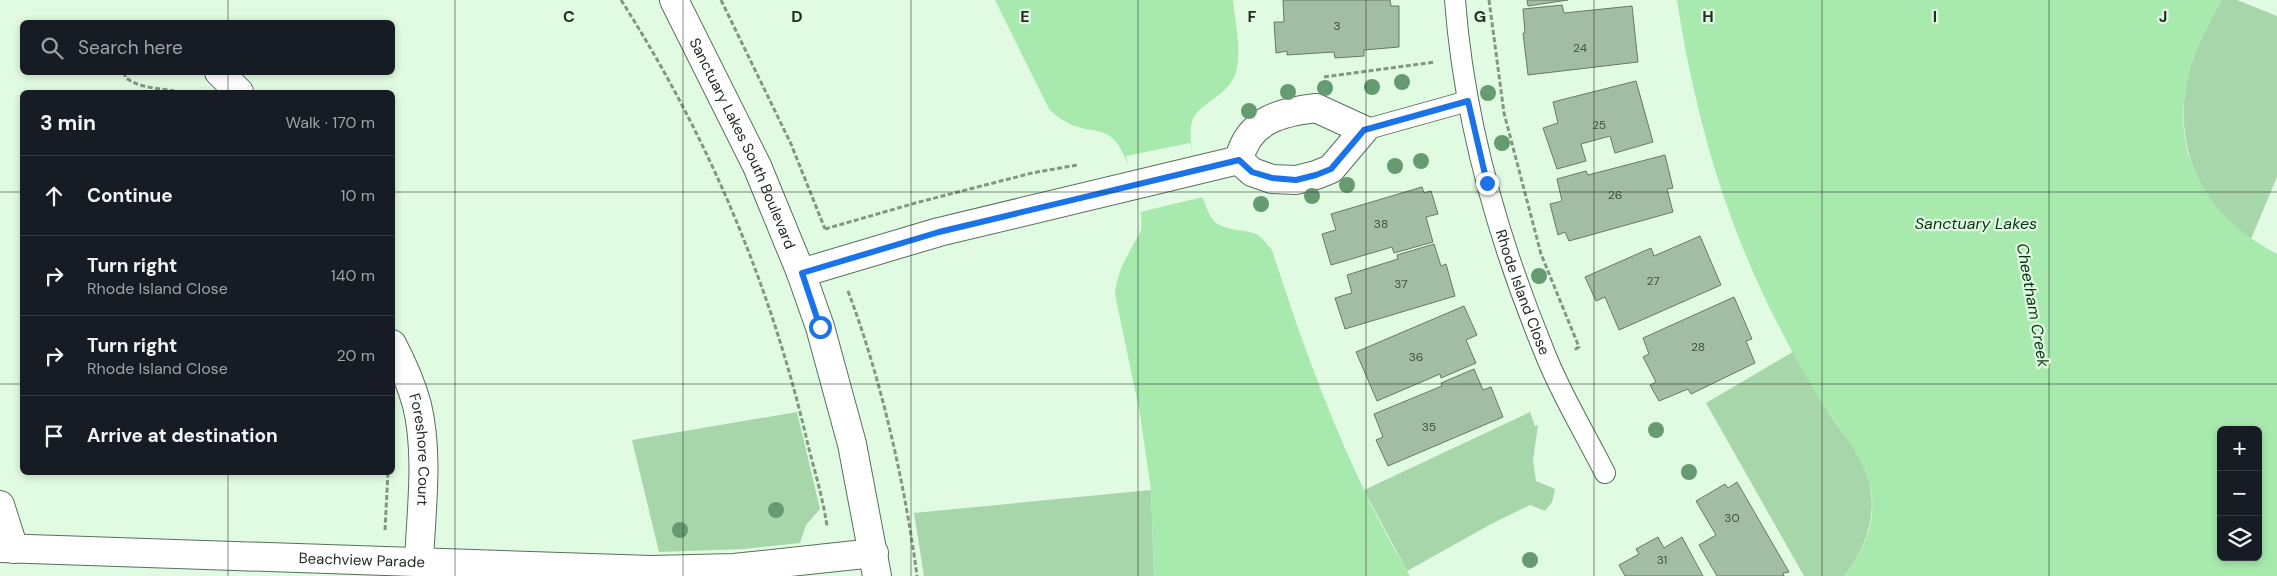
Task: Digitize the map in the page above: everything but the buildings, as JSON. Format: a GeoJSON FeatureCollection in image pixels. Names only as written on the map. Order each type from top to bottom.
{"type":"FeatureCollection","features":[{"type":"Feature","properties":{"kind":"street","name":"Sanctuary Lakes South Boulevard"},"geometry":{"type":"LineString","coordinates":[[674,1],[757,166],[802,273],[820,327],[852,444],[875,564]]}},
{"type":"Feature","properties":{"kind":"street"},"geometry":{"type":"LineString","coordinates":[[222,75],[237,90]]}},
{"type":"Feature","properties":{"kind":"street"},"geometry":{"type":"LineString","coordinates":[[1316,108],[1364,130],[1331,169],[1296,180],[1272,178],[1252,172],[1239,160],[1247,139],[1268,118],[1296,110],[1316,108]]}},
{"type":"Feature","properties":{"kind":"street"},"geometry":{"type":"LineString","coordinates":[[802,273],[939,232],[1239,160]]}},
{"type":"Feature","properties":{"kind":"street","name":"Foreshore Court"},"geometry":{"type":"LineString","coordinates":[[395,351],[412,388],[421,429],[422,486],[418,562]]}},
{"type":"Feature","properties":{"kind":"street"},"geometry":{"type":"LineString","coordinates":[[0,505],[7,549]]}},
{"type":"Feature","properties":{"kind":"street","name":"Beachview Parade"},"geometry":{"type":"LineString","coordinates":[[7,549],[651,570],[734,568],[831,558],[875,564]]}},
{"type":"Feature","properties":{"kind":"lane","name":"Rhode Island Close"},"geometry":{"type":"LineString","coordinates":[[1455,0],[1460,58],[1468,101],[1501,234],[1548,361],[1605,473]]}},
{"type":"Feature","properties":{"kind":"lane"},"geometry":{"type":"LineString","coordinates":[[1364,130],[1468,101]]}},
{"type":"Feature","properties":{"kind":"path"},"geometry":{"type":"LineString","coordinates":[[621,0],[672,86],[702,147],[746,247],[781,344],[798,403],[825,516],[831,558]]}},
{"type":"Feature","properties":{"kind":"path"},"geometry":{"type":"LineString","coordinates":[[1489,0],[1504,113],[1541,254],[1580,347],[1548,361]]}},
{"type":"Feature","properties":{"kind":"path"},"geometry":{"type":"LineString","coordinates":[[124,75],[128,80],[140,85],[168,90]]}},
{"type":"Feature","properties":{"kind":"path"},"geometry":{"type":"LineString","coordinates":[[384,561],[388,475]]}},
{"type":"Feature","properties":{"kind":"shaded area"},"geometry":{"type":"Polygon","coordinates":[[[2221,0],[2237,0],[2277,16],[2277,177],[2251,239],[2232,224],[2216,207],[2203,187],[2193,166],[2187,144],[2184,120],[2185,96],[2189,73],[2199,45],[2221,0]]]}},
{"type":"Feature","properties":{"kind":"shaded area"},"geometry":{"type":"Polygon","coordinates":[[[1793,352],[1830,415],[1857,453],[1867,474],[1871,489],[1872,505],[1867,535],[1861,549],[1844,576],[1804,576],[1706,403],[1793,352]]]}},
{"type":"Feature","properties":{"kind":"shaded area"},"geometry":{"type":"Polygon","coordinates":[[[797,412],[820,509],[806,525],[800,543],[744,549],[659,552],[632,440],[797,412]]]}},
{"type":"Feature","properties":{"kind":"shaded area"},"geometry":{"type":"Polygon","coordinates":[[[1530,412],[1535,426],[1538,425],[1533,460],[1536,481],[1555,489],[1552,502],[1545,511],[1530,505],[1493,523],[1407,571],[1364,490],[1530,412]]]}},
{"type":"Feature","properties":{"kind":"shaded area"},"geometry":{"type":"Polygon","coordinates":[[[1151,490],[1154,576],[924,576],[914,513],[1151,490]]]}},
{"type":"Feature","properties":{"kind":"water"},"geometry":{"type":"Polygon","coordinates":[[[995,0],[1233,0],[1238,45],[1236,72],[1228,86],[1200,109],[1192,123],[1192,151],[1203,199],[1208,212],[1217,224],[1256,234],[1272,250],[1315,375],[1349,458],[1388,537],[1410,576],[1154,576],[1151,490],[1140,414],[1115,294],[1121,269],[1141,230],[1142,221],[1134,180],[1123,153],[1111,137],[1095,130],[1070,124],[1049,109],[995,0]]]}},
{"type":"Feature","properties":{"kind":"water","name":"Sanctuary Lakes"},"geometry":{"type":"Polygon","coordinates":[[[1677,0],[2221,0],[2195,54],[2189,73],[2184,102],[2184,130],[2189,156],[2198,180],[2212,202],[2230,221],[2252,239],[2277,254],[2277,576],[1844,576],[1864,544],[1871,521],[1872,497],[1867,475],[1859,457],[1818,396],[1794,355],[1745,254],[1716,172],[1693,87],[1677,0]]]}},
{"type":"Feature","properties":{"kind":"pier"},"geometry":{"type":"Polygon","coordinates":[[[1190,143],[1203,197],[1140,212],[1126,156],[1190,143]]]}},
{"type":"Feature","properties":{"kind":"route"},"geometry":{"type":"LineString","coordinates":[[820,327],[802,273],[939,232],[1239,160],[1252,172],[1272,178],[1296,180],[1316,175],[1331,169],[1364,130],[1468,101],[1487,183]]}},
{"type":"Feature","properties":{"kind":"water label","name":"Cheetham Creek"},"geometry":{"type":"Point","coordinates":[2033,305]}}]}
